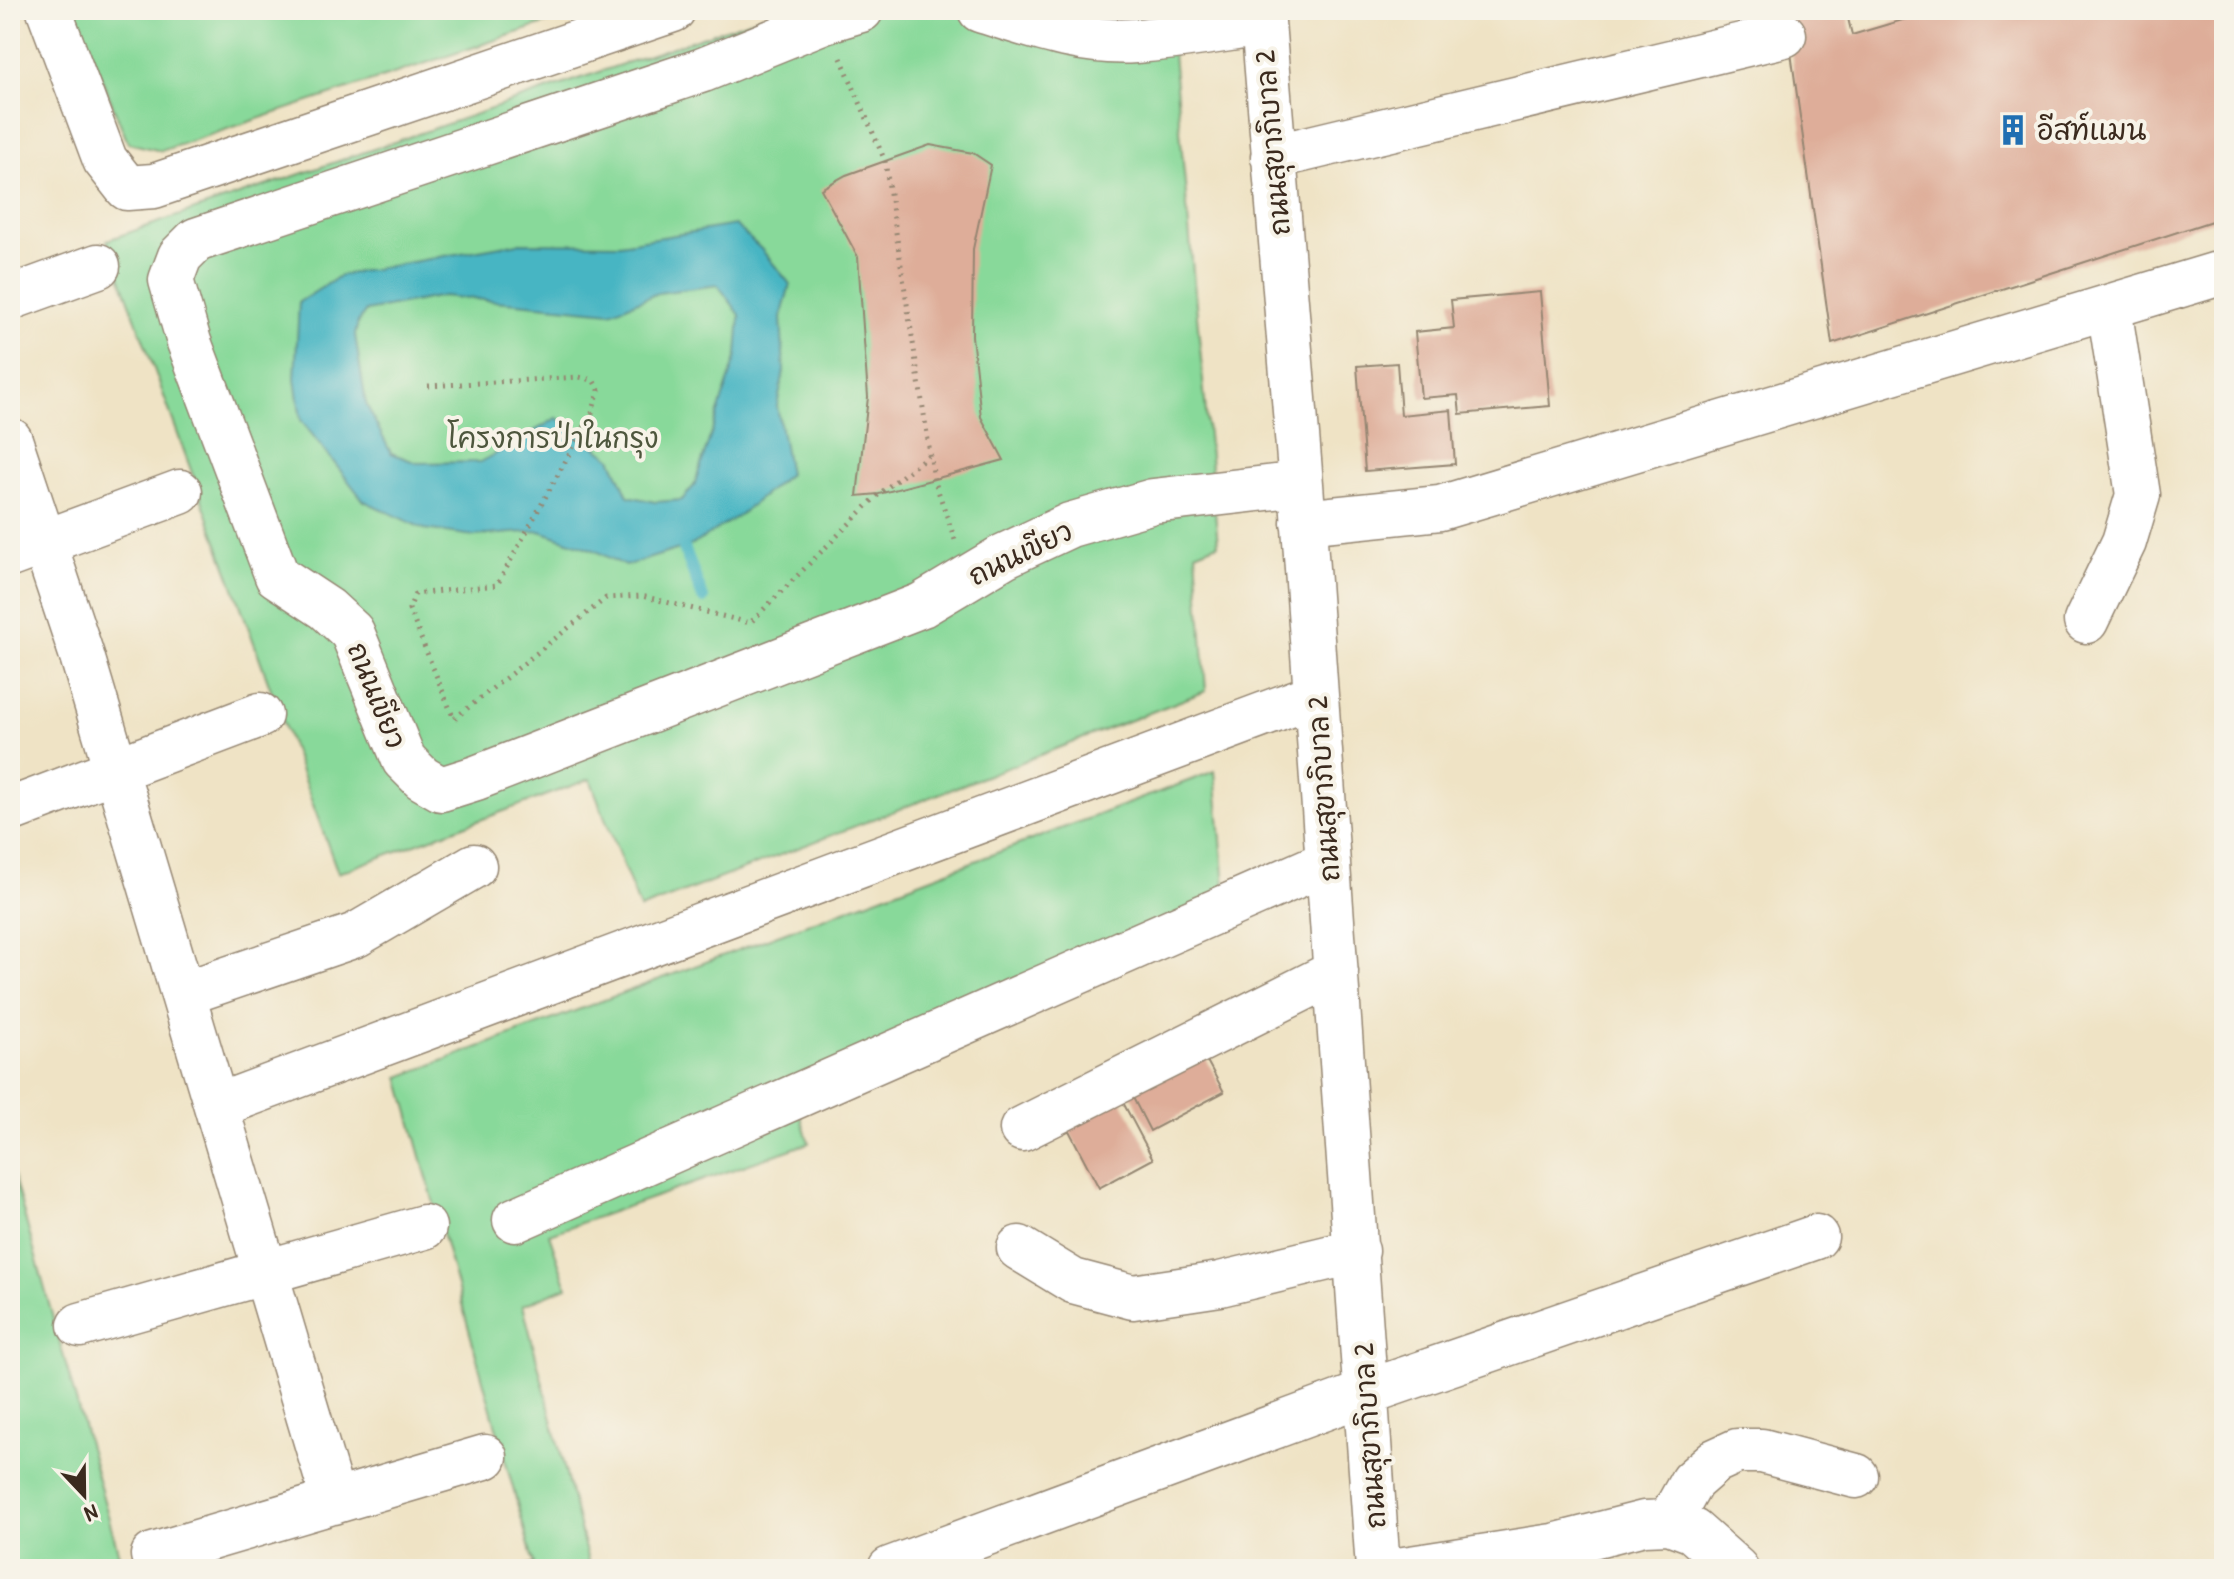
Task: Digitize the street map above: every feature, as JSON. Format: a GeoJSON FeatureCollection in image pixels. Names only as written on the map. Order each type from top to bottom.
{"type":"FeatureCollection","features":[{"type":"Feature","properties":{"kind":"street"},"geometry":{"type":"LineString","coordinates":[[49,10],[105,160],[127,188],[154,186],[673,10]]}},
{"type":"Feature","properties":{"kind":"street"},"geometry":{"type":"LineString","coordinates":[[980,10],[1090,39],[1134,41],[1262,17]]}},
{"type":"Feature","properties":{"kind":"street","name":"ถนนเขียว"},"geometry":{"type":"LineString","coordinates":[[842,16],[703,70],[196,240],[180,256],[171,280],[189,342],[277,576],[327,609],[352,632],[404,760],[422,778],[441,789],[922,605],[1004,556],[1070,525],[1153,501],[1440,508],[2224,272]]}},
{"type":"Feature","properties":{"kind":"street","name":"ถนนสุขาภิบาล 2"},"geometry":{"type":"LineString","coordinates":[[1262,17],[1302,503],[1378,1569]]}},
{"type":"Feature","properties":{"kind":"street"},"geometry":{"type":"LineString","coordinates":[[1273,157],[1784,35]]}},
{"type":"Feature","properties":{"kind":"street"},"geometry":{"type":"LineString","coordinates":[[10,298],[98,266]]}},
{"type":"Feature","properties":{"kind":"street"},"geometry":{"type":"LineString","coordinates":[[2086,621],[2124,542],[2138,495],[2109,307]]}},
{"type":"Feature","properties":{"kind":"street"},"geometry":{"type":"LineString","coordinates":[[10,440],[27,548],[82,656],[334,1502]]}},
{"type":"Feature","properties":{"kind":"street"},"geometry":{"type":"LineString","coordinates":[[27,548],[180,492]]}},
{"type":"Feature","properties":{"kind":"street"},"geometry":{"type":"LineString","coordinates":[[217,1106],[1316,695]]}},
{"type":"Feature","properties":{"kind":"street"},"geometry":{"type":"LineString","coordinates":[[10,810],[260,715]]}},
{"type":"Feature","properties":{"kind":"street"},"geometry":{"type":"LineString","coordinates":[[515,1220],[1328,862]]}},
{"type":"Feature","properties":{"kind":"street"},"geometry":{"type":"LineString","coordinates":[[183,994],[356,935],[474,866]]}},
{"type":"Feature","properties":{"kind":"street"},"geometry":{"type":"LineString","coordinates":[[1022,1129],[1336,972]]}},
{"type":"Feature","properties":{"kind":"street"},"geometry":{"type":"LineString","coordinates":[[80,1325],[424,1227]]}},
{"type":"Feature","properties":{"kind":"street"},"geometry":{"type":"LineString","coordinates":[[890,1569],[1365,1393],[1816,1237]]}},
{"type":"Feature","properties":{"kind":"street"},"geometry":{"type":"LineString","coordinates":[[1019,1248],[1073,1281],[1133,1297],[1220,1284],[1357,1251]]}},
{"type":"Feature","properties":{"kind":"street"},"geometry":{"type":"LineString","coordinates":[[1669,1522],[1692,1481],[1715,1461],[1737,1451],[1762,1451],[1856,1476]]}},
{"type":"Feature","properties":{"kind":"street"},"geometry":{"type":"LineString","coordinates":[[153,1555],[485,1457]]}},
{"type":"Feature","properties":{"kind":"street"},"geometry":{"type":"LineString","coordinates":[[1404,1569],[1553,1546],[1644,1523],[1669,1522],[1693,1531],[1736,1569]]}},
{"type":"Feature","properties":{"kind":"path"},"geometry":{"type":"LineString","coordinates":[[842,16],[885,161],[934,479],[945,517],[971,576]]}},
{"type":"Feature","properties":{"kind":"path"},"geometry":{"type":"LineString","coordinates":[[428,386],[579,377],[593,380],[599,390],[592,413],[497,585],[415,594],[409,609],[454,719],[606,598],[642,596],[750,623],[879,494],[930,454]]}},
{"type":"Feature","properties":{"kind":"green space"},"geometry":{"type":"Polygon","coordinates":[[[74,10],[586,10],[161,151],[128,143],[74,10]]]}},
{"type":"Feature","properties":{"kind":"green space","name":"โครงการป่าในกรุง"},"geometry":{"type":"Polygon","coordinates":[[[781,10],[1169,10],[1218,544],[1196,553],[1206,691],[640,909],[590,779],[338,873],[107,240],[781,10]]]}},
{"type":"Feature","properties":{"kind":"green space"},"geometry":{"type":"Polygon","coordinates":[[[1215,771],[1227,909],[798,1108],[809,1143],[549,1234],[567,1287],[523,1305],[590,1569],[518,1569],[534,1564],[399,1077],[1215,771]]]}},
{"type":"Feature","properties":{"kind":"green space"},"geometry":{"type":"Polygon","coordinates":[[[10,1164],[123,1569],[10,1569],[10,1164]]]}},
{"type":"Feature","properties":{"kind":"water"},"geometry":{"type":"Polygon","coordinates":[[[735,225],[761,249],[790,284],[781,318],[784,371],[777,406],[789,474],[741,514],[692,545],[625,566],[594,550],[540,531],[474,536],[424,529],[364,501],[301,420],[295,379],[299,302],[342,275],[518,243],[620,244],[735,225]],[[718,285],[658,293],[611,312],[443,296],[366,311],[358,322],[355,335],[366,404],[391,453],[417,463],[481,462],[557,418],[611,458],[628,496],[655,502],[682,500],[694,486],[737,355],[740,315],[718,285]]]}},
{"type":"Feature","properties":{"kind":"building","name":"อีสท์แมน"},"geometry":{"type":"Polygon","coordinates":[[[1785,10],[1846,10],[1852,35],[1936,10],[2224,10],[2224,217],[1832,344],[1785,10]]]}},
{"type":"Feature","properties":{"kind":"building"},"geometry":{"type":"Polygon","coordinates":[[[930,145],[973,153],[991,165],[973,249],[972,336],[981,417],[1004,460],[879,494],[857,496],[868,397],[858,257],[821,189],[846,175],[930,145]]]}},
{"type":"Feature","properties":{"kind":"building"},"geometry":{"type":"Polygon","coordinates":[[[1540,292],[1550,406],[1460,414],[1458,395],[1421,398],[1415,332],[1454,328],[1451,300],[1540,292]]]}},
{"type":"Feature","properties":{"kind":"building"},"geometry":{"type":"Polygon","coordinates":[[[1397,363],[1401,415],[1451,410],[1455,464],[1365,471],[1357,366],[1397,363]]]}},
{"type":"Feature","properties":{"kind":"building"},"geometry":{"type":"Polygon","coordinates":[[[1201,1050],[1224,1092],[1150,1131],[1128,1088],[1201,1050]]]}},
{"type":"Feature","properties":{"kind":"building"},"geometry":{"type":"Polygon","coordinates":[[[1118,1093],[1153,1159],[1099,1188],[1064,1121],[1118,1093]]]}},
{"type":"Feature","properties":{"kind":"waterway"},"geometry":{"type":"LineString","coordinates":[[684,548],[703,598]]}},
{"type":"Feature","properties":{"kind":"place","name":"อีสท์แมน"},"geometry":{"type":"Point","coordinates":[2013,130]}}]}
